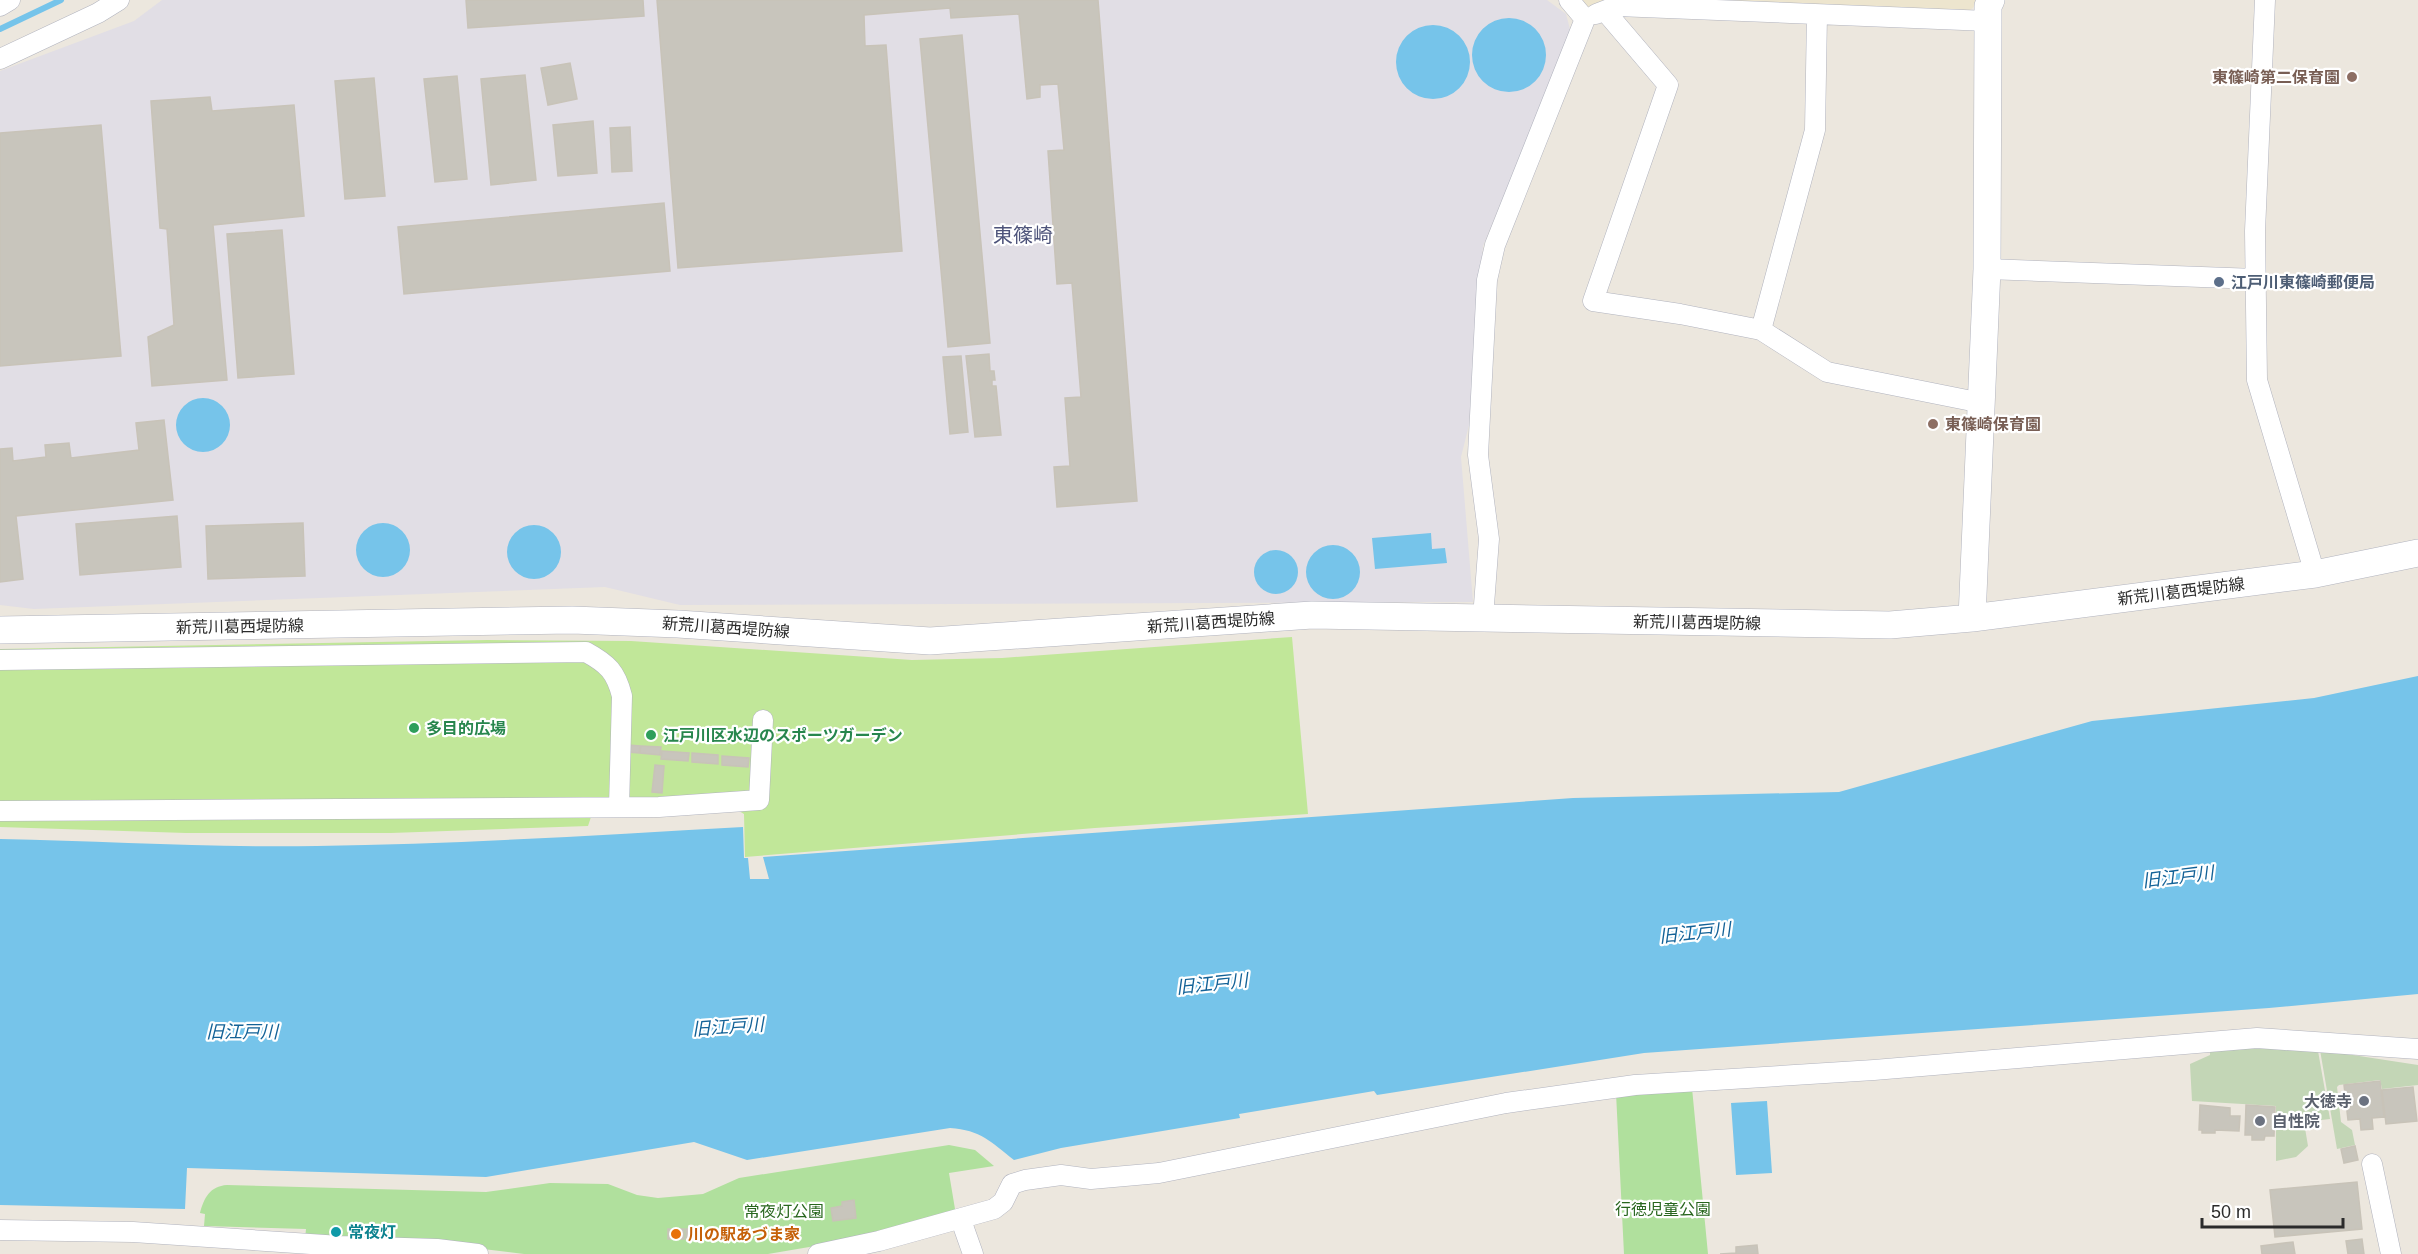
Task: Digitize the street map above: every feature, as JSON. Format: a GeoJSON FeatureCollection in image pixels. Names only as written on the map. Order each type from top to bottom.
{"type":"FeatureCollection","features":[{"type":"Feature","properties":{"kind":"main road"},"geometry":{"type":"LineString","coordinates":[[1972,618],[1987,269],[1990,10]]}},
{"type":"Feature","properties":{"kind":"main road","name":"新荒川葛西堤防線"},"geometry":{"type":"LineString","coordinates":[[0,630],[572,620],[678,624],[930,641],[1312,615],[1890,625],[1972,618],[2315,574],[2418,553]]}},
{"type":"Feature","properties":{"kind":"street"},"geometry":{"type":"LineString","coordinates":[[0,6],[10,0]]}},
{"type":"Feature","properties":{"kind":"street"},"geometry":{"type":"LineString","coordinates":[[0,59],[98,13],[119,0]]}},
{"type":"Feature","properties":{"kind":"street"},"geometry":{"type":"LineString","coordinates":[[1569,0],[1585,19]]}},
{"type":"Feature","properties":{"kind":"street"},"geometry":{"type":"LineString","coordinates":[[2265,0],[2255,231],[2258,380],[2315,574]]}},
{"type":"Feature","properties":{"kind":"street"},"geometry":{"type":"LineString","coordinates":[[1483,618],[1489,539],[1478,455],[1487,280],[1495,245],[1585,19],[1617,6],[1817,15],[1990,10]]}},
{"type":"Feature","properties":{"kind":"street"},"geometry":{"type":"LineString","coordinates":[[1605,11],[1668,85],[1593,301],[1680,314],[1761,330],[1827,372],[1982,403]]}},
{"type":"Feature","properties":{"kind":"street"},"geometry":{"type":"LineString","coordinates":[[1761,330],[1815,130],[1817,15]]}},
{"type":"Feature","properties":{"kind":"street"},"geometry":{"type":"LineString","coordinates":[[1987,269],[2256,279]]}},
{"type":"Feature","properties":{"kind":"street"},"geometry":{"type":"LineString","coordinates":[[0,660],[586,652],[604,662],[618,680],[621,696],[619,807]]}},
{"type":"Feature","properties":{"kind":"street"},"geometry":{"type":"LineString","coordinates":[[0,811],[619,807],[759,801],[763,720]]}},
{"type":"Feature","properties":{"kind":"street"},"geometry":{"type":"LineString","coordinates":[[818,1254],[961,1220],[997,1208],[1003,1202],[1012,1184],[1025,1179],[1066,1175],[1091,1179],[1160,1173],[1495,1105],[1635,1084],[1874,1070],[2257,1038],[2418,1048]]}},
{"type":"Feature","properties":{"kind":"street"},"geometry":{"type":"LineString","coordinates":[[2372,1164],[2391,1254]]}},
{"type":"Feature","properties":{"kind":"street"},"geometry":{"type":"LineString","coordinates":[[961,1220],[973,1254]]}},
{"type":"Feature","properties":{"kind":"street"},"geometry":{"type":"LineString","coordinates":[[0,1230],[133,1232],[341,1250],[437,1249],[477,1254]]}},
{"type":"Feature","properties":{"kind":"shaded area"},"geometry":{"type":"Polygon","coordinates":[[[162,0],[1547,0],[1566,14],[1571,33],[1483,246],[1469,425],[1461,457],[1473,602],[680,605],[605,587],[34,609],[0,605],[0,71],[134,21],[162,0]]]}},
{"type":"Feature","properties":{"kind":"shaded area"},"geometry":{"type":"Polygon","coordinates":[[[1582,0],[1976,0],[1976,5],[1970,10],[1610,2],[1597,11],[1587,6],[1582,0]]]}},
{"type":"Feature","properties":{"kind":"green space","name":"江戸川区水辺のスポーツガーデン"},"geometry":{"type":"Polygon","coordinates":[[[1292,637],[1308,814],[1095,828],[745,857],[744,814],[739,811],[591,817],[588,826],[391,833],[186,833],[0,827],[0,649],[488,640],[631,641],[912,660],[1002,658],[1292,637]]]}},
{"type":"Feature","properties":{"kind":"green space"},"geometry":{"type":"Polygon","coordinates":[[[2267,1041],[2318,1051],[2330,1119],[2304,1122],[2308,1146],[2296,1157],[2276,1161],[2276,1106],[2192,1101],[2190,1064],[2210,1055],[2210,1048],[2267,1041]]]}},
{"type":"Feature","properties":{"kind":"green space"},"geometry":{"type":"Polygon","coordinates":[[[2320,1050],[2418,1065],[2418,1085],[2382,1089],[2380,1080],[2339,1085],[2337,1087],[2341,1122],[2352,1130],[2355,1145],[2337,1149],[2320,1050]]]}},
{"type":"Feature","properties":{"kind":"green space","name":"行徳児童公園"},"geometry":{"type":"Polygon","coordinates":[[[1692,1088],[1708,1254],[1624,1254],[1616,1093],[1692,1088]]]}},
{"type":"Feature","properties":{"kind":"green space","name":"常夜灯公園"},"geometry":{"type":"Polygon","coordinates":[[[949,1145],[975,1150],[994,1166],[949,1173],[956,1215],[880,1235],[768,1254],[524,1254],[434,1243],[305,1239],[306,1229],[204,1226],[205,1214],[200,1213],[212,1190],[227,1185],[486,1192],[550,1183],[608,1184],[637,1195],[658,1198],[703,1194],[739,1178],[949,1145]]]}},
{"type":"Feature","properties":{"kind":"water"},"geometry":{"type":"Polygon","coordinates":[[[1509,18],[1530,24],[1540,34],[1546,55],[1540,76],[1530,86],[1509,92],[1488,86],[1478,76],[1472,55],[1478,34],[1488,24],[1509,18]]]}},
{"type":"Feature","properties":{"kind":"water"},"geometry":{"type":"Polygon","coordinates":[[[1433,25],[1454,31],[1464,41],[1470,62],[1464,83],[1454,93],[1433,99],[1412,93],[1402,83],[1396,62],[1402,41],[1412,31],[1433,25]]]}},
{"type":"Feature","properties":{"kind":"water"},"geometry":{"type":"Polygon","coordinates":[[[203,398],[213,400],[222,406],[228,415],[230,425],[228,435],[222,444],[213,450],[203,452],[193,450],[184,444],[178,435],[176,425],[178,415],[184,406],[193,400],[203,398]]]}},
{"type":"Feature","properties":{"kind":"water"},"geometry":{"type":"Polygon","coordinates":[[[383,523],[393,525],[402,531],[408,540],[410,550],[408,560],[402,569],[393,575],[383,577],[373,575],[364,569],[358,560],[356,550],[358,540],[364,531],[373,525],[383,523]]]}},
{"type":"Feature","properties":{"kind":"water"},"geometry":{"type":"Polygon","coordinates":[[[534,525],[544,527],[553,533],[559,542],[561,552],[559,562],[553,571],[544,577],[534,579],[524,577],[515,571],[509,562],[507,552],[509,542],[515,533],[524,527],[534,525]]]}},
{"type":"Feature","properties":{"kind":"water"},"geometry":{"type":"Polygon","coordinates":[[[1431,533],[1432,549],[1445,548],[1447,563],[1375,569],[1372,538],[1431,533]]]}},
{"type":"Feature","properties":{"kind":"water"},"geometry":{"type":"Polygon","coordinates":[[[1333,545],[1343,547],[1352,553],[1358,562],[1360,572],[1358,582],[1352,591],[1343,597],[1333,599],[1323,597],[1314,591],[1308,582],[1306,572],[1308,562],[1314,553],[1323,547],[1333,545]]]}},
{"type":"Feature","properties":{"kind":"water"},"geometry":{"type":"Polygon","coordinates":[[[1276,550],[1285,551],[1292,556],[1297,563],[1297,581],[1292,588],[1285,593],[1276,594],[1267,593],[1260,588],[1255,581],[1254,572],[1255,563],[1260,556],[1267,551],[1276,550]]]}},
{"type":"Feature","properties":{"kind":"water","name":"旧江戸川"},"geometry":{"type":"Polygon","coordinates":[[[2418,676],[2418,994],[2269,1008],[1644,1053],[1377,1095],[1374,1091],[1239,1114],[1240,1118],[1061,1148],[1014,1160],[978,1134],[950,1128],[747,1160],[694,1142],[486,1177],[187,1168],[185,1209],[0,1205],[0,839],[317,846],[477,841],[743,827],[744,858],[748,858],[750,879],[769,879],[763,857],[1573,798],[1839,792],[2092,721],[2314,698],[2418,676]]]}},
{"type":"Feature","properties":{"kind":"water"},"geometry":{"type":"Polygon","coordinates":[[[1767,1101],[1772,1173],[1736,1175],[1731,1103],[1767,1101]]]}},
{"type":"Feature","properties":{"kind":"building"},"geometry":{"type":"Polygon","coordinates":[[[466,0],[643,0],[644,16],[468,28],[466,0]]]}},
{"type":"Feature","properties":{"kind":"building"},"geometry":{"type":"Polygon","coordinates":[[[657,0],[1098,0],[1137,501],[1057,507],[1054,467],[1070,466],[1065,398],[1081,397],[1072,283],[1057,284],[1048,151],[1064,150],[1058,84],[1040,85],[1040,97],[1027,99],[1019,14],[951,18],[950,8],[864,15],[865,46],[886,45],[902,251],[678,268],[657,0]]]}},
{"type":"Feature","properties":{"kind":"building"},"geometry":{"type":"Polygon","coordinates":[[[962,35],[990,343],[948,347],[920,39],[962,35]]]}},
{"type":"Feature","properties":{"kind":"building"},"geometry":{"type":"Polygon","coordinates":[[[570,63],[577,99],[548,105],[541,68],[570,63]]]}},
{"type":"Feature","properties":{"kind":"building"},"geometry":{"type":"Polygon","coordinates":[[[525,75],[536,180],[491,185],[481,79],[525,75]]]}},
{"type":"Feature","properties":{"kind":"building"},"geometry":{"type":"Polygon","coordinates":[[[457,76],[467,179],[435,182],[424,79],[457,76]]]}},
{"type":"Feature","properties":{"kind":"building"},"geometry":{"type":"Polygon","coordinates":[[[374,78],[385,196],[345,199],[335,81],[374,78]]]}},
{"type":"Feature","properties":{"kind":"building"},"geometry":{"type":"Polygon","coordinates":[[[210,97],[212,111],[294,105],[304,216],[213,225],[227,380],[152,386],[148,337],[174,325],[167,229],[160,228],[151,101],[210,97]]]}},
{"type":"Feature","properties":{"kind":"building"},"geometry":{"type":"Polygon","coordinates":[[[593,121],[597,173],[558,176],[553,125],[593,121]]]}},
{"type":"Feature","properties":{"kind":"building"},"geometry":{"type":"Polygon","coordinates":[[[101,125],[121,356],[0,366],[0,133],[101,125]]]}},
{"type":"Feature","properties":{"kind":"building"},"geometry":{"type":"Polygon","coordinates":[[[630,127],[632,171],[612,172],[610,128],[630,127]]]}},
{"type":"Feature","properties":{"kind":"building"},"geometry":{"type":"Polygon","coordinates":[[[664,203],[670,271],[404,294],[398,227],[664,203]]]}},
{"type":"Feature","properties":{"kind":"building"},"geometry":{"type":"Polygon","coordinates":[[[282,230],[294,374],[238,378],[227,234],[282,230]]]}},
{"type":"Feature","properties":{"kind":"building"},"geometry":{"type":"Polygon","coordinates":[[[989,354],[990,371],[994,371],[995,380],[992,380],[992,386],[996,386],[1001,435],[975,437],[966,356],[989,354]]]}},
{"type":"Feature","properties":{"kind":"building"},"geometry":{"type":"Polygon","coordinates":[[[961,356],[968,432],[950,434],[943,357],[961,356]]]}},
{"type":"Feature","properties":{"kind":"building"},"geometry":{"type":"Polygon","coordinates":[[[164,420],[173,500],[16,516],[23,579],[0,582],[0,449],[12,448],[13,461],[46,457],[45,445],[69,443],[71,458],[139,450],[136,423],[164,420]]]}},
{"type":"Feature","properties":{"kind":"building"},"geometry":{"type":"Polygon","coordinates":[[[177,516],[181,567],[80,575],[76,524],[177,516]]]}},
{"type":"Feature","properties":{"kind":"building"},"geometry":{"type":"Polygon","coordinates":[[[303,523],[305,576],[208,579],[206,526],[303,523]]]}},
{"type":"Feature","properties":{"kind":"building"},"geometry":{"type":"Polygon","coordinates":[[[628,745],[640,746],[639,753],[627,752],[628,745]]]}},
{"type":"Feature","properties":{"kind":"building"},"geometry":{"type":"Polygon","coordinates":[[[641,746],[661,747],[660,755],[640,753],[641,746]]]}},
{"type":"Feature","properties":{"kind":"building"},"geometry":{"type":"Polygon","coordinates":[[[662,751],[689,753],[688,761],[661,759],[662,751]]]}},
{"type":"Feature","properties":{"kind":"building"},"geometry":{"type":"Polygon","coordinates":[[[692,753],[718,755],[718,764],[692,762],[692,753]]]}},
{"type":"Feature","properties":{"kind":"building"},"geometry":{"type":"Polygon","coordinates":[[[722,756],[749,758],[748,767],[722,765],[722,756]]]}},
{"type":"Feature","properties":{"kind":"building"},"geometry":{"type":"Polygon","coordinates":[[[655,765],[664,766],[662,793],[652,792],[655,765]]]}},
{"type":"Feature","properties":{"kind":"building","name":"大徳寺"},"geometry":{"type":"Polygon","coordinates":[[[2380,1081],[2384,1117],[2372,1118],[2373,1129],[2361,1130],[2360,1119],[2348,1120],[2344,1085],[2380,1081]]]}},
{"type":"Feature","properties":{"kind":"building"},"geometry":{"type":"Polygon","coordinates":[[[2413,1087],[2417,1121],[2386,1124],[2382,1090],[2413,1087]]]}},
{"type":"Feature","properties":{"kind":"building"},"geometry":{"type":"Polygon","coordinates":[[[2200,1105],[2230,1108],[2230,1116],[2240,1116],[2239,1131],[2215,1130],[2215,1133],[2202,1133],[2202,1130],[2199,1130],[2200,1105]]]}},
{"type":"Feature","properties":{"kind":"building","name":"自性院"},"geometry":{"type":"Polygon","coordinates":[[[2246,1105],[2275,1107],[2274,1136],[2265,1136],[2264,1140],[2252,1140],[2252,1135],[2245,1135],[2246,1105]]]}},
{"type":"Feature","properties":{"kind":"building"},"geometry":{"type":"Polygon","coordinates":[[[2355,1146],[2358,1160],[2344,1163],[2341,1149],[2355,1146]]]}},
{"type":"Feature","properties":{"kind":"building"},"geometry":{"type":"Polygon","coordinates":[[[2357,1182],[2362,1229],[2275,1237],[2270,1190],[2357,1182]]]}},
{"type":"Feature","properties":{"kind":"building"},"geometry":{"type":"Polygon","coordinates":[[[854,1200],[856,1218],[833,1221],[831,1208],[842,1206],[842,1202],[854,1200]]]}},
{"type":"Feature","properties":{"kind":"building","name":"川の駅あづま家"},"geometry":{"type":"Polygon","coordinates":[[[668,1229],[684,1229],[684,1239],[668,1239],[668,1229]]]}},
{"type":"Feature","properties":{"kind":"building"},"geometry":{"type":"Polygon","coordinates":[[[686,1229],[697,1230],[697,1239],[686,1239],[686,1229]]]}},
{"type":"Feature","properties":{"kind":"building"},"geometry":{"type":"Polygon","coordinates":[[[2362,1239],[2364,1254],[2348,1254],[2346,1241],[2362,1239]]]}},
{"type":"Feature","properties":{"kind":"building"},"geometry":{"type":"Polygon","coordinates":[[[2293,1242],[2295,1254],[2262,1254],[2261,1246],[2293,1242]]]}},
{"type":"Feature","properties":{"kind":"building"},"geometry":{"type":"Polygon","coordinates":[[[1757,1245],[1758,1254],[1720,1254],[1736,1253],[1736,1247],[1757,1245]]]}},
{"type":"Feature","properties":{"kind":"waterway"},"geometry":{"type":"LineString","coordinates":[[0,29],[61,0]]}},
{"type":"Feature","properties":{"kind":"place","name":"東篠崎第二保育園"},"geometry":{"type":"Point","coordinates":[2352,77]}},
{"type":"Feature","properties":{"kind":"place","name":"江戸川東篠崎郵便局"},"geometry":{"type":"Point","coordinates":[2219,282]}},
{"type":"Feature","properties":{"kind":"place","name":"東篠崎保育園"},"geometry":{"type":"Point","coordinates":[1933,424]}},
{"type":"Feature","properties":{"kind":"place","name":"多目的広場"},"geometry":{"type":"Point","coordinates":[414,728]}},
{"type":"Feature","properties":{"kind":"place","name":"江戸川区水辺のスポーツガーデン"},"geometry":{"type":"Point","coordinates":[651,735]}},
{"type":"Feature","properties":{"kind":"place","name":"大徳寺"},"geometry":{"type":"Point","coordinates":[2364,1101]}},
{"type":"Feature","properties":{"kind":"place","name":"自性院"},"geometry":{"type":"Point","coordinates":[2260,1121]}},
{"type":"Feature","properties":{"kind":"place","name":"常夜灯"},"geometry":{"type":"Point","coordinates":[336,1232]}},
{"type":"Feature","properties":{"kind":"place","name":"川の駅あづま家"},"geometry":{"type":"Point","coordinates":[676,1234]}},
{"type":"Feature","properties":{"kind":"district","name":"東篠崎"},"geometry":{"type":"Point","coordinates":[1023,235]}}]}
